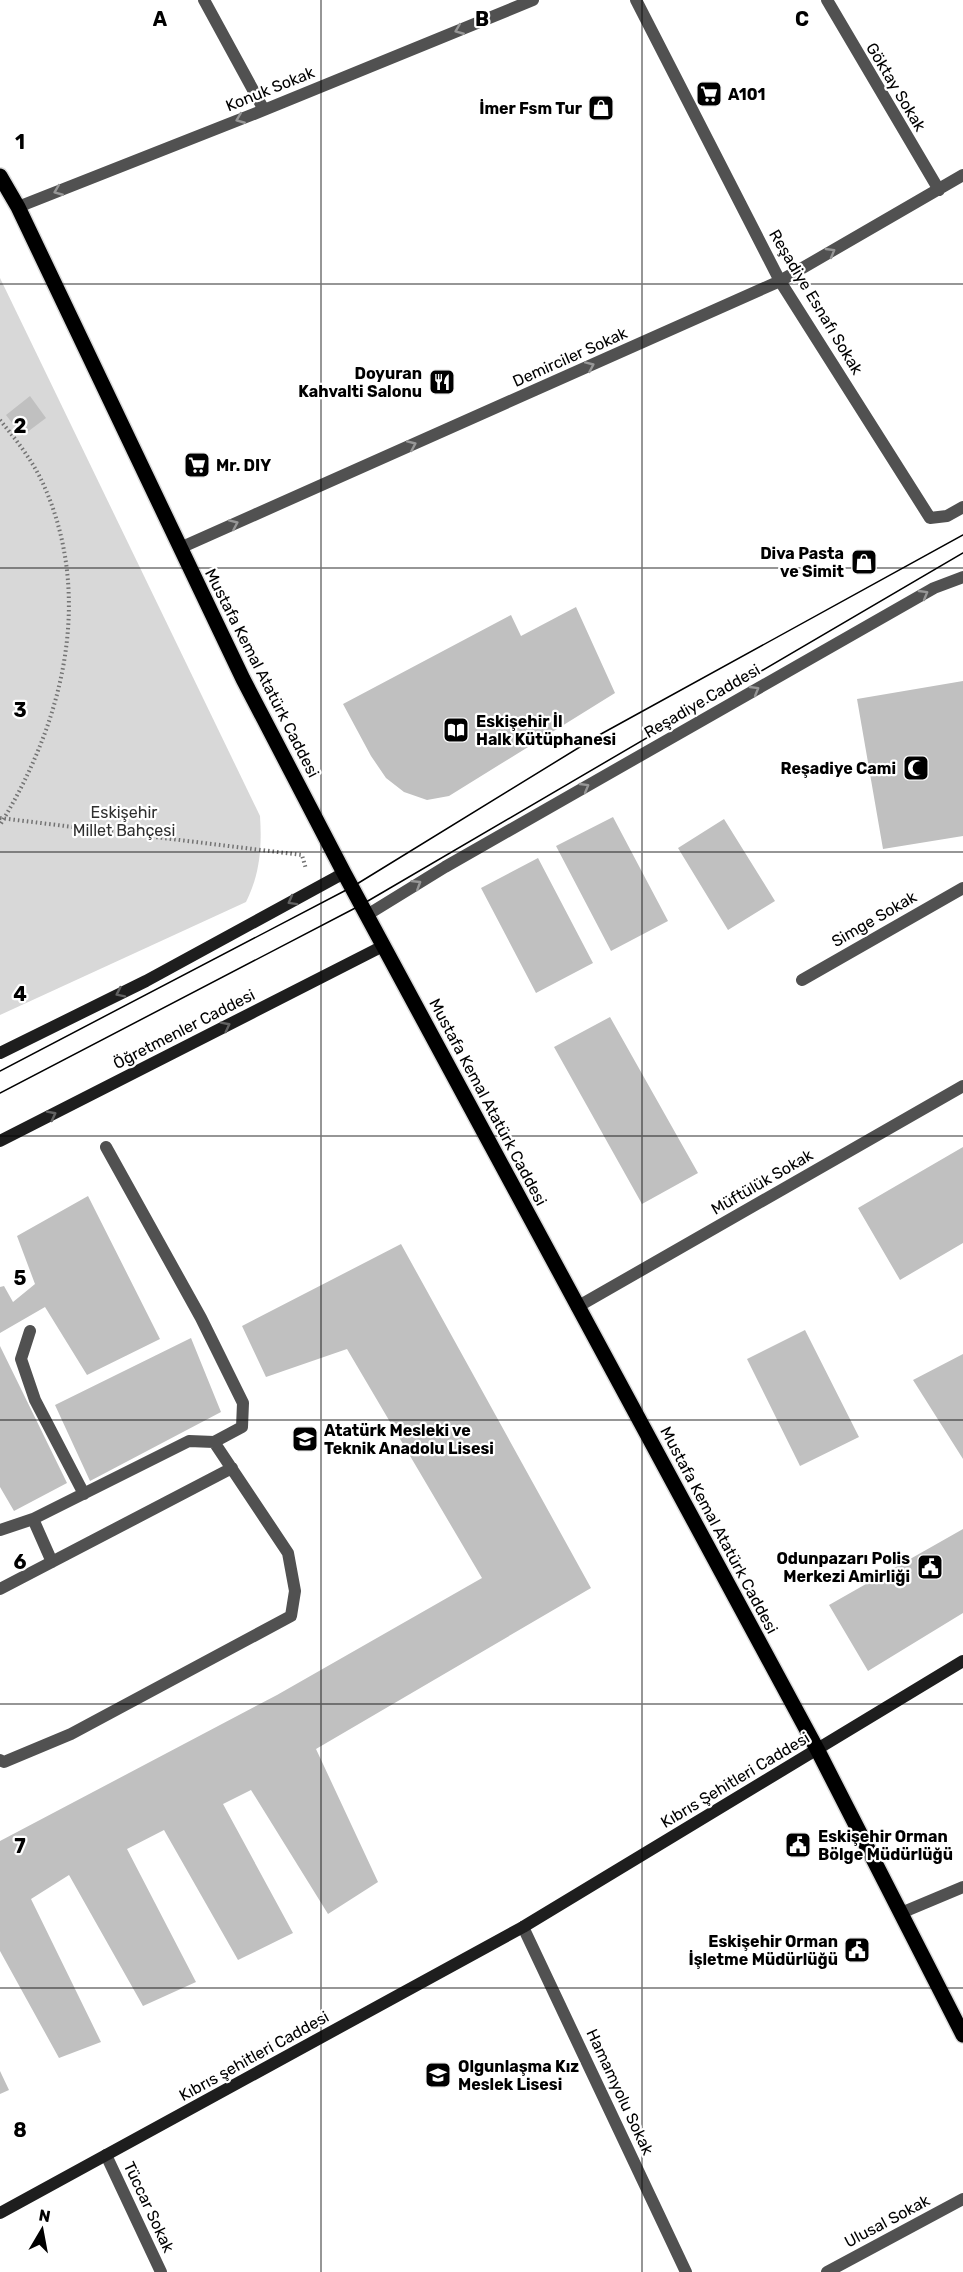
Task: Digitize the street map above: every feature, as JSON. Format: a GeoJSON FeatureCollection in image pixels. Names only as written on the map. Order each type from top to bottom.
{"type":"FeatureCollection","features":[{"type":"Feature","properties":{"kind":"main road","name":"Mustafa Kemal Atatürk Caddesi"},"geometry":{"type":"LineString","coordinates":[[0,176],[18,207],[243,679],[383,946],[817,1749],[963,2036]]}},
{"type":"Feature","properties":{"kind":"main road"},"geometry":{"type":"LineString","coordinates":[[0,1053],[146,981],[344,873]]}},
{"type":"Feature","properties":{"kind":"main road","name":"Öğretmenler Caddesi"},"geometry":{"type":"LineString","coordinates":[[0,1142],[383,946]]}},
{"type":"Feature","properties":{"kind":"main road","name":"Kıbrıs Şehitleri Caddesi"},"geometry":{"type":"LineString","coordinates":[[523,1927],[963,1661]]}},
{"type":"Feature","properties":{"kind":"main road","name":"Kıbrıs şehitleri Caddesi"},"geometry":{"type":"LineString","coordinates":[[0,2213],[523,1927]]}},
{"type":"Feature","properties":{"kind":"street"},"geometry":{"type":"LineString","coordinates":[[204,0],[264,110]]}},
{"type":"Feature","properties":{"kind":"street","name":"Konuk Sokak"},"geometry":{"type":"LineString","coordinates":[[18,207],[533,0]]}},
{"type":"Feature","properties":{"kind":"street","name":"Reşadiye Esnafı Sokak"},"geometry":{"type":"LineString","coordinates":[[636,0],[780,281],[930,518],[947,516],[963,507]]}},
{"type":"Feature","properties":{"kind":"street","name":"Göktay Sokak"},"geometry":{"type":"LineString","coordinates":[[827,0],[939,190]]}},
{"type":"Feature","properties":{"kind":"street","name":"Demirciler Sokak"},"geometry":{"type":"LineString","coordinates":[[180,548],[780,281],[963,175]]}},
{"type":"Feature","properties":{"kind":"street","name":"Reşadiye Caddesi"},"geometry":{"type":"LineString","coordinates":[[367,915],[445,867],[934,588],[963,577]]}},
{"type":"Feature","properties":{"kind":"street","name":"Simge Sokak"},"geometry":{"type":"LineString","coordinates":[[802,980],[963,888]]}},
{"type":"Feature","properties":{"kind":"street","name":"Müftülük Sokak"},"geometry":{"type":"LineString","coordinates":[[578,1306],[963,1086]]}},
{"type":"Feature","properties":{"kind":"street"},"geometry":{"type":"LineString","coordinates":[[0,1530],[33,1519],[189,1441],[214,1442],[242,1427],[243,1403],[201,1318],[106,1147]]}},
{"type":"Feature","properties":{"kind":"street"},"geometry":{"type":"LineString","coordinates":[[30,1331],[21,1359],[35,1400],[84,1494]]}},
{"type":"Feature","properties":{"kind":"street"},"geometry":{"type":"LineString","coordinates":[[0,1760],[4,1762],[71,1734],[291,1616],[295,1590],[288,1554],[214,1442]]}},
{"type":"Feature","properties":{"kind":"street"},"geometry":{"type":"LineString","coordinates":[[0,1589],[232,1468]]}},
{"type":"Feature","properties":{"kind":"street"},"geometry":{"type":"LineString","coordinates":[[33,1519],[52,1563]]}},
{"type":"Feature","properties":{"kind":"street"},"geometry":{"type":"LineString","coordinates":[[901,1912],[963,1887]]}},
{"type":"Feature","properties":{"kind":"street","name":"Hamamyolu Sokak"},"geometry":{"type":"LineString","coordinates":[[523,1927],[686,2272]]}},
{"type":"Feature","properties":{"kind":"street","name":"Tüccar Sokak"},"geometry":{"type":"LineString","coordinates":[[106,2155],[161,2272]]}},
{"type":"Feature","properties":{"kind":"street","name":"Ulusal Sokak"},"geometry":{"type":"LineString","coordinates":[[827,2272],[963,2199]]}},
{"type":"Feature","properties":{"kind":"path"},"geometry":{"type":"LineString","coordinates":[[0,420],[24,449],[45,486],[59,526],[66,558],[70,614],[66,659],[55,706],[39,753],[0,825]]}},
{"type":"Feature","properties":{"kind":"path"},"geometry":{"type":"LineString","coordinates":[[2,818],[302,855]]}},
{"type":"Feature","properties":{"kind":"green space","name":"Eskişehir Millet Bahçesi"},"geometry":{"type":"Polygon","coordinates":[[[0,278],[260,816],[261,839],[257,871],[246,902],[0,1015],[0,278]]]}},
{"type":"Feature","properties":{"kind":"building"},"geometry":{"type":"Polygon","coordinates":[[[30,396],[46,418],[22,436],[6,415],[30,396]]]}},
{"type":"Feature","properties":{"kind":"building","name":"Eskişehir İl Halk Kütüphanesi"},"geometry":{"type":"Polygon","coordinates":[[[576,607],[615,693],[449,796],[427,800],[404,792],[386,778],[371,756],[343,704],[511,615],[521,636],[576,607]]]}},
{"type":"Feature","properties":{"kind":"building","name":"Reşadiye Cami"},"geometry":{"type":"Polygon","coordinates":[[[963,681],[963,836],[883,849],[857,699],[963,681]]]}},
{"type":"Feature","properties":{"kind":"building"},"geometry":{"type":"Polygon","coordinates":[[[613,817],[668,921],[611,951],[556,846],[613,817]]]}},
{"type":"Feature","properties":{"kind":"building"},"geometry":{"type":"Polygon","coordinates":[[[724,819],[775,901],[728,930],[678,848],[724,819]]]}},
{"type":"Feature","properties":{"kind":"building"},"geometry":{"type":"Polygon","coordinates":[[[538,858],[593,963],[536,993],[481,888],[538,858]]]}},
{"type":"Feature","properties":{"kind":"building"},"geometry":{"type":"Polygon","coordinates":[[[610,1017],[698,1173],[642,1204],[554,1047],[610,1017]]]}},
{"type":"Feature","properties":{"kind":"building"},"geometry":{"type":"Polygon","coordinates":[[[963,1147],[963,1243],[900,1280],[858,1208],[963,1147]]]}},
{"type":"Feature","properties":{"kind":"building"},"geometry":{"type":"Polygon","coordinates":[[[88,1196],[160,1339],[87,1375],[45,1307],[0,1333],[0,1287],[4,1286],[13,1302],[35,1284],[17,1236],[88,1196]]]}},
{"type":"Feature","properties":{"kind":"building"},"geometry":{"type":"Polygon","coordinates":[[[401,1244],[591,1588],[316,1749],[378,1882],[328,1914],[251,1790],[223,1804],[293,1933],[238,1960],[164,1830],[127,1849],[196,1982],[143,2006],[69,1875],[31,1899],[101,2042],[59,2058],[0,1951],[0,1841],[277,1695],[482,1578],[347,1349],[266,1377],[242,1326],[401,1244]]]}},
{"type":"Feature","properties":{"kind":"building"},"geometry":{"type":"Polygon","coordinates":[[[805,1330],[859,1437],[800,1466],[747,1359],[805,1330]]]}},
{"type":"Feature","properties":{"kind":"building"},"geometry":{"type":"Polygon","coordinates":[[[191,1338],[221,1412],[90,1481],[55,1405],[191,1338]]]}},
{"type":"Feature","properties":{"kind":"building"},"geometry":{"type":"Polygon","coordinates":[[[0,1346],[67,1483],[14,1511],[0,1487],[0,1346]]]}},
{"type":"Feature","properties":{"kind":"building"},"geometry":{"type":"Polygon","coordinates":[[[963,1354],[963,1459],[913,1380],[963,1354]]]}},
{"type":"Feature","properties":{"kind":"building","name":"Odunpazarı Polis Merkezi Amirliği"},"geometry":{"type":"Polygon","coordinates":[[[963,1529],[963,1613],[868,1671],[829,1605],[963,1529]]]}},
{"type":"Feature","properties":{"kind":"building"},"geometry":{"type":"Polygon","coordinates":[[[0,2071],[9,2090],[0,2094],[0,2071]]]}},
{"type":"Feature","properties":{"kind":"tram line"},"geometry":{"type":"LineString","coordinates":[[0,1071],[352,887],[601,734],[963,535]]}},
{"type":"Feature","properties":{"kind":"tram line"},"geometry":{"type":"LineString","coordinates":[[0,1093],[361,905],[963,553]]}},
{"type":"Feature","properties":{"kind":"place","name":"A101"},"geometry":{"type":"Point","coordinates":[709,94]}},
{"type":"Feature","properties":{"kind":"place","name":"İmer Fsm Tur"},"geometry":{"type":"Point","coordinates":[601,108]}},
{"type":"Feature","properties":{"kind":"place","name":"Doyuran Kahvalti Salonu"},"geometry":{"type":"Point","coordinates":[442,382]}},
{"type":"Feature","properties":{"kind":"place","name":"Mr. DIY"},"geometry":{"type":"Point","coordinates":[197,465]}},
{"type":"Feature","properties":{"kind":"place","name":"Diva Pasta ve Simit"},"geometry":{"type":"Point","coordinates":[864,562]}},
{"type":"Feature","properties":{"kind":"place","name":"Eskişehir İl Halk Kütüphanesi"},"geometry":{"type":"Point","coordinates":[456,730]}},
{"type":"Feature","properties":{"kind":"place","name":"Reşadiye Cami"},"geometry":{"type":"Point","coordinates":[916,768]}},
{"type":"Feature","properties":{"kind":"place","name":"Atatürk Mesleki ve Teknik Anadolu Lisesi"},"geometry":{"type":"Point","coordinates":[305,1439]}},
{"type":"Feature","properties":{"kind":"place","name":"Odunpazarı Polis Merkezi Amirliği"},"geometry":{"type":"Point","coordinates":[930,1567]}},
{"type":"Feature","properties":{"kind":"place","name":"Eskişehir Orman Bölge Müdürlüğü"},"geometry":{"type":"Point","coordinates":[798,1845]}},
{"type":"Feature","properties":{"kind":"place","name":"Eskişehir Orman İşletme Müdürlüğü"},"geometry":{"type":"Point","coordinates":[857,1950]}},
{"type":"Feature","properties":{"kind":"place","name":"Olgunlaşma Kız Meslek Lisesi"},"geometry":{"type":"Point","coordinates":[438,2075]}}]}
